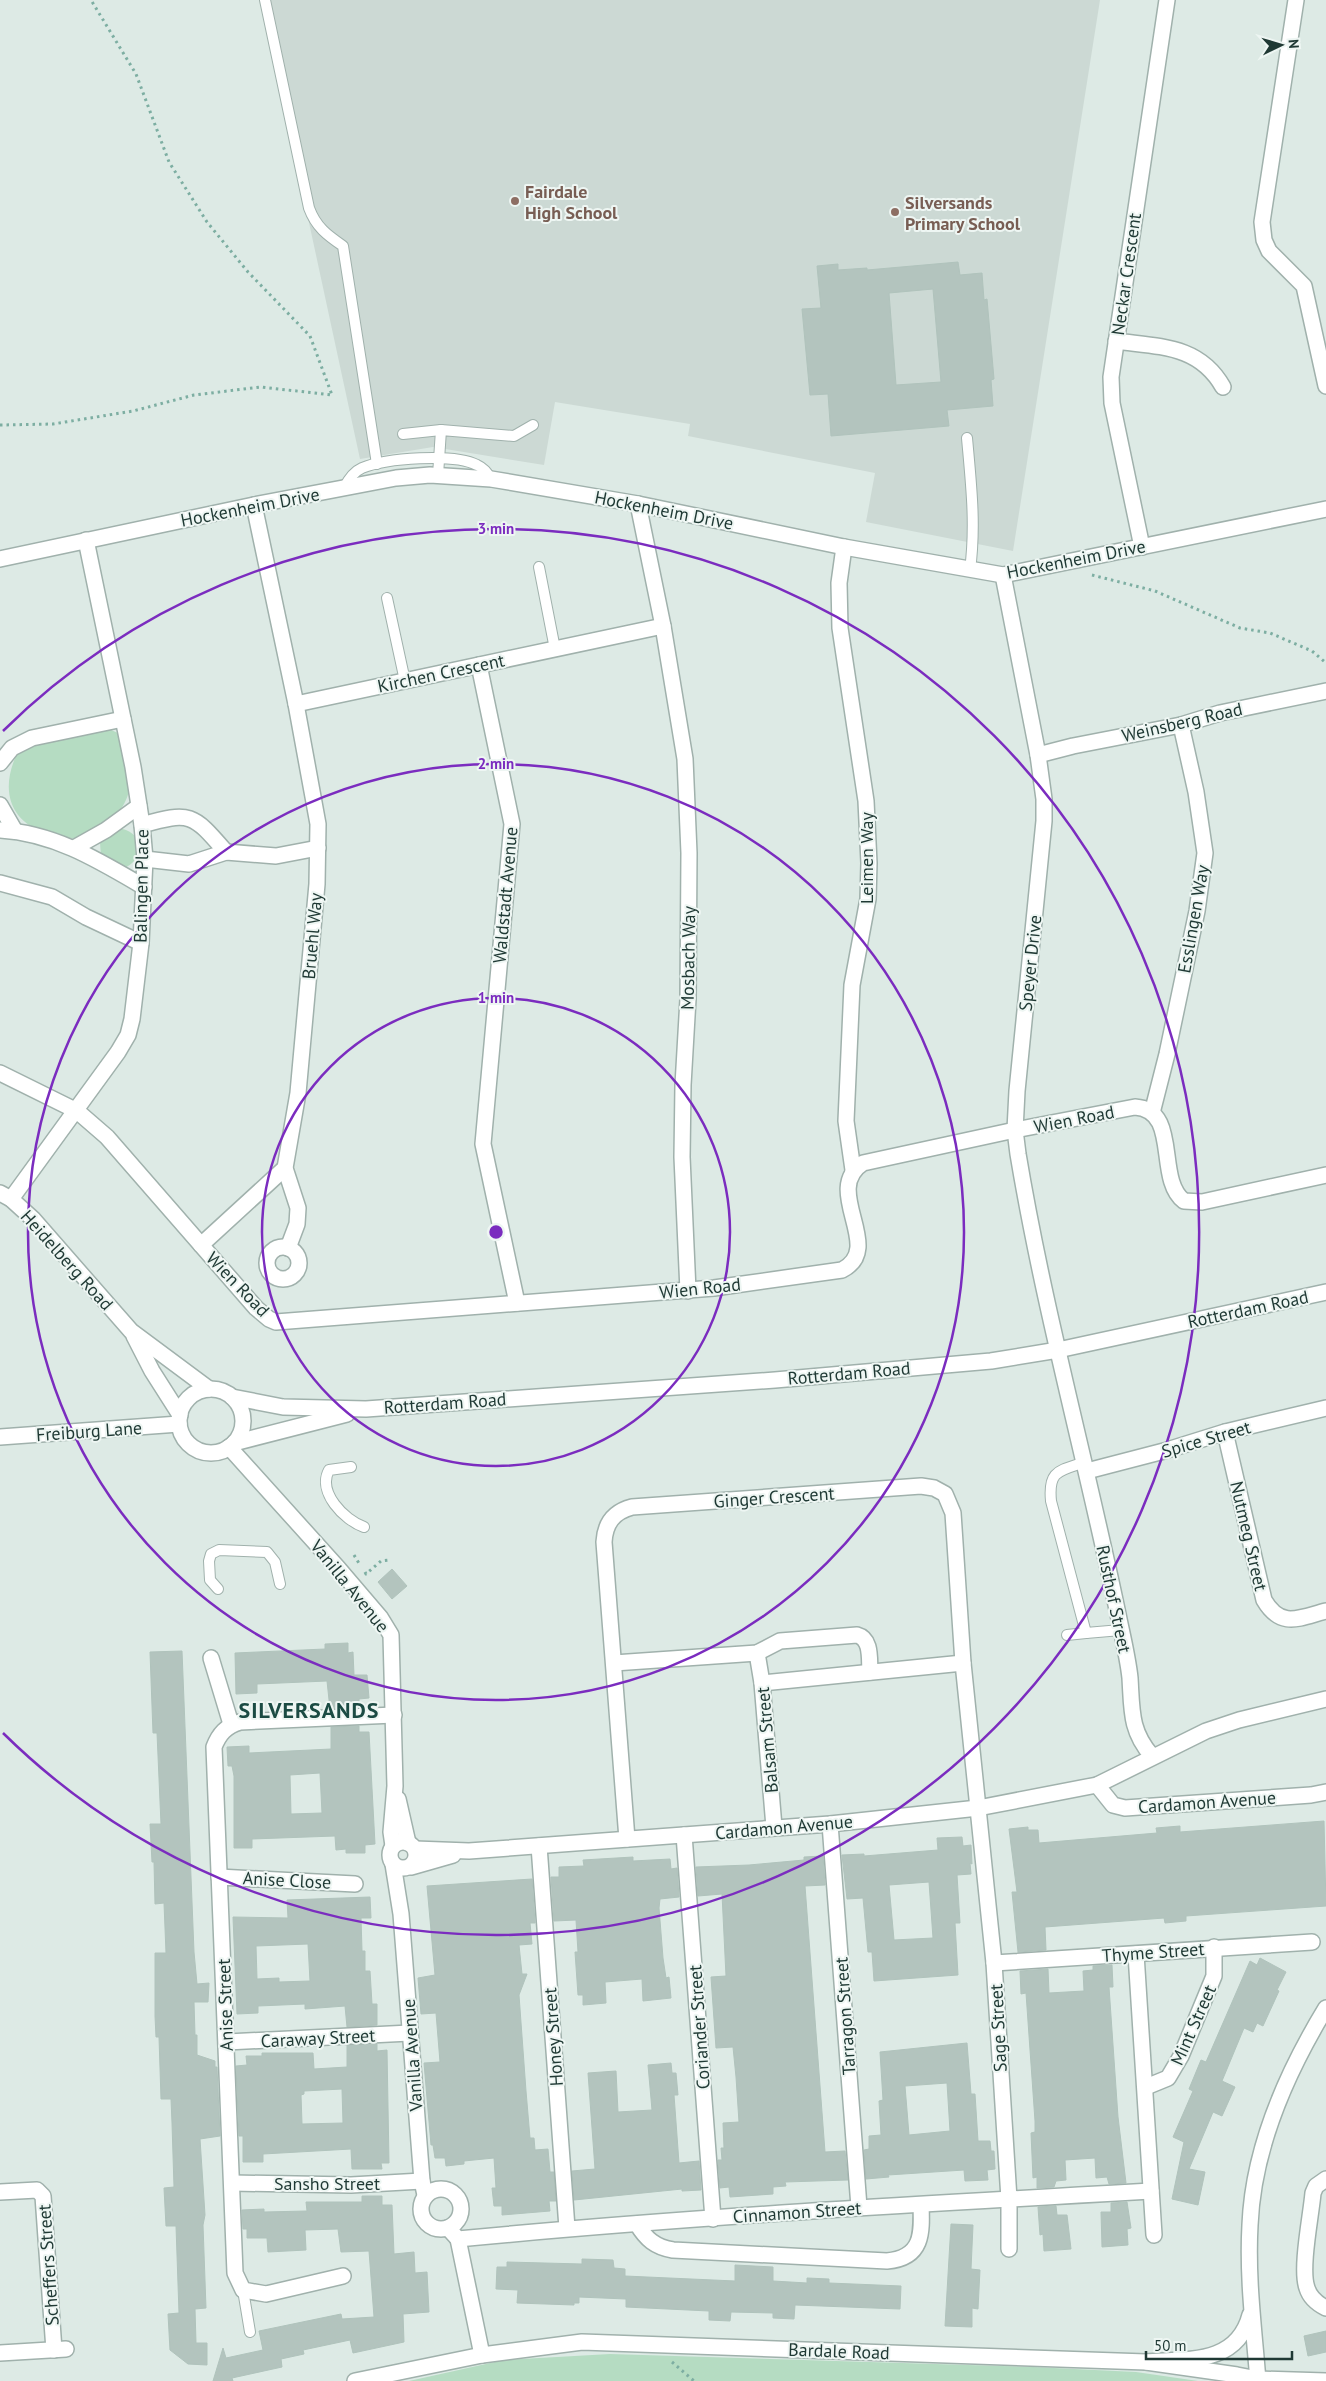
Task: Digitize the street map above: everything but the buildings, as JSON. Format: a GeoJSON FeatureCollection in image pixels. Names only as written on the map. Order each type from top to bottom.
{"type":"FeatureCollection","features":[{"type":"Feature","properties":{"kind":"street","name":"Neckar Crescent"},"geometry":{"type":"LineString","coordinates":[[1142,547],[1110,390],[1166,0]]}},
{"type":"Feature","properties":{"kind":"street"},"geometry":{"type":"LineString","coordinates":[[1296,0],[1262,222],[1264,240],[1269,252],[1304,286],[1326,386]]}},
{"type":"Feature","properties":{"kind":"street"},"geometry":{"type":"LineString","coordinates":[[1116,341],[1175,350],[1194,356],[1211,369],[1223,387]]}},
{"type":"Feature","properties":{"kind":"street","name":"Hockenheim Drive"},"geometry":{"type":"LineString","coordinates":[[0,559],[254,505],[396,478],[438,475],[491,479],[638,504],[844,547],[1003,575],[1326,508]]}},
{"type":"Feature","properties":{"kind":"street"},"geometry":{"type":"LineString","coordinates":[[638,504],[663,626]]}},
{"type":"Feature","properties":{"kind":"street"},"geometry":{"type":"LineString","coordinates":[[254,505],[296,704]]}},
{"type":"Feature","properties":{"kind":"street","name":"Balingen Place"},"geometry":{"type":"LineString","coordinates":[[6,1196],[77,1111],[118,1052],[128,1034],[132,1019],[141,943],[144,887],[145,859],[142,825],[123,719],[86,540]]}},
{"type":"Feature","properties":{"kind":"street","name":"Leimen Way"},"geometry":{"type":"LineString","coordinates":[[844,547],[839,598],[840,628],[866,801],[870,863],[868,899],[852,985],[846,1121],[853,1170]]}},
{"type":"Feature","properties":{"kind":"street","name":"Speyer Drive"},"geometry":{"type":"LineString","coordinates":[[1003,575],[1038,755],[1044,799],[1044,821],[1016,1091],[1015,1130],[1021,1175],[1058,1350],[1079,1438]]}},
{"type":"Feature","properties":{"kind":"street","name":"Kirchen Crescent"},"geometry":{"type":"LineString","coordinates":[[296,704],[663,626]]}},
{"type":"Feature","properties":{"kind":"street","name":"Mosbach Way"},"geometry":{"type":"LineString","coordinates":[[663,626],[683,740],[689,853],[688,999],[682,1157],[688,1291]]}},
{"type":"Feature","properties":{"kind":"street","name":"Waldstadt Avenue"},"geometry":{"type":"LineString","coordinates":[[479,666],[512,824],[483,1144],[516,1303]]}},
{"type":"Feature","properties":{"kind":"street","name":"Weinsberg Road"},"geometry":{"type":"LineString","coordinates":[[1038,755],[1181,725],[1220,713],[1326,691]]}},
{"type":"Feature","properties":{"kind":"street","name":"Bruehl Way"},"geometry":{"type":"LineString","coordinates":[[288,1248],[297,1224],[298,1208],[285,1168],[298,1093],[316,894],[318,848],[317,813],[296,704]]}},
{"type":"Feature","properties":{"kind":"street"},"geometry":{"type":"LineString","coordinates":[[0,763],[12,748],[32,738],[123,719]]}},
{"type":"Feature","properties":{"kind":"street","name":"Esslingen Way"},"geometry":{"type":"LineString","coordinates":[[1152,1113],[1167,1054],[1197,911],[1205,853],[1196,792],[1181,725]]}},
{"type":"Feature","properties":{"kind":"street"},"geometry":{"type":"LineString","coordinates":[[0,805],[8,830],[58,841],[144,887]]}},
{"type":"Feature","properties":{"kind":"street"},"geometry":{"type":"LineString","coordinates":[[74,848],[106,830],[139,806]]}},
{"type":"Feature","properties":{"kind":"street"},"geometry":{"type":"LineString","coordinates":[[142,825],[176,816],[190,818],[201,824],[226,852]]}},
{"type":"Feature","properties":{"kind":"street"},"geometry":{"type":"LineString","coordinates":[[145,859],[189,864],[226,852],[276,856],[318,848]]}},
{"type":"Feature","properties":{"kind":"street"},"geometry":{"type":"LineString","coordinates":[[0,883],[52,897],[86,917],[141,943]]}},
{"type":"Feature","properties":{"kind":"street","name":"Wien Road"},"geometry":{"type":"LineString","coordinates":[[0,1073],[77,1111],[107,1137],[256,1308],[268,1319],[276,1322],[688,1291],[828,1272],[849,1266],[854,1261],[858,1252],[848,1180],[853,1170],[870,1161],[1135,1107],[1152,1113]]}},
{"type":"Feature","properties":{"kind":"street"},"geometry":{"type":"LineString","coordinates":[[1152,1113],[1163,1132],[1171,1182],[1175,1192],[1184,1201],[1202,1202],[1326,1175]]}},
{"type":"Feature","properties":{"kind":"street"},"geometry":{"type":"LineString","coordinates":[[201,1245],[285,1168]]}},
{"type":"Feature","properties":{"kind":"street","name":"Heidelberg Road"},"geometry":{"type":"LineString","coordinates":[[6,1196],[33,1219],[131,1330],[210,1389]]}},
{"type":"Feature","properties":{"kind":"street","name":"Rotterdam Road"},"geometry":{"type":"LineString","coordinates":[[232,1397],[290,1408],[366,1409],[775,1380],[991,1361],[1058,1350],[1326,1292]]}},
{"type":"Feature","properties":{"kind":"street","name":"Heidelberg Road"},"geometry":{"type":"LineString","coordinates":[[131,1330],[179,1419]]}},
{"type":"Feature","properties":{"kind":"street"},"geometry":{"type":"LineString","coordinates":[[210,1389],[218,1390],[232,1397],[242,1412],[242,1429],[231,1445],[214,1452],[199,1451],[187,1442],[179,1419],[190,1396],[210,1389]]}},
{"type":"Feature","properties":{"kind":"street","name":"Spice Street"},"geometry":{"type":"LineString","coordinates":[[1086,1466],[1164,1451],[1225,1432],[1326,1408]]}},
{"type":"Feature","properties":{"kind":"street","name":"Rotterdam Road"},"geometry":{"type":"LineString","coordinates":[[231,1445],[366,1409]]}},
{"type":"Feature","properties":{"kind":"street","name":"Freiburg Lane"},"geometry":{"type":"LineString","coordinates":[[0,1437],[179,1419]]}},
{"type":"Feature","properties":{"kind":"street","name":"Nutmeg Street"},"geometry":{"type":"LineString","coordinates":[[1225,1432],[1264,1600],[1273,1614],[1286,1619],[1326,1611]]}},
{"type":"Feature","properties":{"kind":"street","name":"Rusthof Street"},"geometry":{"type":"LineString","coordinates":[[1079,1438],[1121,1630],[1135,1731],[1142,1745],[1152,1756]]}},
{"type":"Feature","properties":{"kind":"street","name":"Vanilla Avenue"},"geometry":{"type":"LineString","coordinates":[[231,1445],[388,1628],[392,1646],[394,1715],[395,1786],[391,1832],[417,1855],[410,1868],[401,1914]]}},
{"type":"Feature","properties":{"kind":"street","name":"Ginger Crescent"},"geometry":{"type":"LineString","coordinates":[[627,1839],[604,1542],[607,1524],[619,1512],[632,1507],[921,1486],[934,1488],[945,1494],[953,1513],[963,1663],[978,1808]]}},
{"type":"Feature","properties":{"kind":"street"},"geometry":{"type":"LineString","coordinates":[[614,1663],[757,1653],[780,1641],[859,1635],[867,1643],[870,1672]]}},
{"type":"Feature","properties":{"kind":"street","name":"Balsam Street"},"geometry":{"type":"LineString","coordinates":[[757,1653],[762,1683],[774,1827]]}},
{"type":"Feature","properties":{"kind":"street"},"geometry":{"type":"LineString","coordinates":[[211,1658],[231,1724],[264,1720],[394,1715]]}},
{"type":"Feature","properties":{"kind":"street"},"geometry":{"type":"LineString","coordinates":[[762,1683],[963,1663]]}},
{"type":"Feature","properties":{"kind":"street","name":"Cardamon Avenue"},"geometry":{"type":"LineString","coordinates":[[405,1846],[469,1851],[830,1824],[978,1808],[1096,1785],[1206,1731],[1239,1720],[1326,1699]]}},
{"type":"Feature","properties":{"kind":"street","name":"Anise Street"},"geometry":{"type":"LineString","coordinates":[[231,1724],[217,1740],[214,1753],[234,2261],[238,2282],[243,2290]]}},
{"type":"Feature","properties":{"kind":"street","name":"Cardamon Avenue"},"geometry":{"type":"LineString","coordinates":[[1096,1785],[1113,1805],[1125,1808],[1311,1795],[1326,1792]]}},
{"type":"Feature","properties":{"kind":"street","name":"Sage Street"},"geometry":{"type":"LineString","coordinates":[[978,1808],[994,1963],[1009,2199],[1009,2249]]}},
{"type":"Feature","properties":{"kind":"street","name":"Tarragon Street"},"geometry":{"type":"LineString","coordinates":[[830,1824],[859,2208]]}},
{"type":"Feature","properties":{"kind":"street","name":"Coriander Street"},"geometry":{"type":"LineString","coordinates":[[684,1835],[713,2219]]}},
{"type":"Feature","properties":{"kind":"street","name":"Vanilla Avenue"},"geometry":{"type":"LineString","coordinates":[[405,1846],[390,1858],[393,1864],[401,1914],[422,2180],[426,2195]]}},
{"type":"Feature","properties":{"kind":"street","name":"Honey Street"},"geometry":{"type":"LineString","coordinates":[[539,1846],[566,2228]]}},
{"type":"Feature","properties":{"kind":"street","name":"Cardamon Avenue"},"geometry":{"type":"LineString","coordinates":[[410,1868],[469,1851]]}},
{"type":"Feature","properties":{"kind":"street"},"geometry":{"type":"LineString","coordinates":[[393,1864],[398,1868],[410,1868]]}},
{"type":"Feature","properties":{"kind":"street","name":"Anise Close"},"geometry":{"type":"LineString","coordinates":[[219,1877],[355,1884]]}},
{"type":"Feature","properties":{"kind":"street","name":"Thyme Street"},"geometry":{"type":"LineString","coordinates":[[994,1963],[1312,1942]]}},
{"type":"Feature","properties":{"kind":"street","name":"Mint Street"},"geometry":{"type":"LineString","coordinates":[[1146,2087],[1168,2078],[1181,2056],[1214,1976],[1214,1947]]}},
{"type":"Feature","properties":{"kind":"street","name":"Mint Street"},"geometry":{"type":"LineString","coordinates":[[1136,1954],[1154,2235]]}},
{"type":"Feature","properties":{"kind":"street"},"geometry":{"type":"LineString","coordinates":[[1258,2380],[1251,2312],[1250,2222],[1257,2175],[1268,2132],[1288,2079],[1308,2037],[1326,2008]]}},
{"type":"Feature","properties":{"kind":"street","name":"Caraway Street"},"geometry":{"type":"LineString","coordinates":[[226,2042],[410,2033]]}},
{"type":"Feature","properties":{"kind":"street","name":"Sansho Street"},"geometry":{"type":"LineString","coordinates":[[232,2183],[351,2185],[422,2180]]}},
{"type":"Feature","properties":{"kind":"street"},"geometry":{"type":"LineString","coordinates":[[1323,2181],[1313,2193],[1306,2283],[1309,2293],[1318,2303],[1326,2308]]}},
{"type":"Feature","properties":{"kind":"street"},"geometry":{"type":"LineString","coordinates":[[453,2234],[436,2229],[425,2223],[420,2211],[426,2195],[434,2190],[443,2189],[452,2192],[459,2200],[461,2214],[453,2234],[482,2355]]}},
{"type":"Feature","properties":{"kind":"street","name":"Scheffers Street"},"geometry":{"type":"LineString","coordinates":[[0,2192],[37,2190],[44,2196],[60,2349],[0,2353]]}},
{"type":"Feature","properties":{"kind":"street","name":"Cinnamon Street"},"geometry":{"type":"LineString","coordinates":[[453,2234],[1151,2191]]}},
{"type":"Feature","properties":{"kind":"street"},"geometry":{"type":"LineString","coordinates":[[637,2224],[650,2242],[673,2250],[888,2261],[907,2255],[918,2244],[921,2235],[921,2205]]}},
{"type":"Feature","properties":{"kind":"street"},"geometry":{"type":"LineString","coordinates":[[243,2290],[266,2294],[343,2276]]}},
{"type":"Feature","properties":{"kind":"street"},"geometry":{"type":"LineString","coordinates":[[1146,2362],[1206,2357],[1220,2353],[1240,2339],[1248,2324],[1251,2312]]}},
{"type":"Feature","properties":{"kind":"street","name":"Bardale Road"},"geometry":{"type":"LineString","coordinates":[[355,2381],[482,2355],[582,2342],[1146,2362],[1237,2374],[1258,2380],[1326,2381]]}},
{"type":"Feature","properties":{"kind":"lane"},"geometry":{"type":"LineString","coordinates":[[265,0],[309,208],[320,228],[343,246],[377,464]]}},
{"type":"Feature","properties":{"kind":"lane"},"geometry":{"type":"LineString","coordinates":[[403,434],[441,430],[514,436],[533,425]]}},
{"type":"Feature","properties":{"kind":"lane"},"geometry":{"type":"LineString","coordinates":[[438,475],[441,430]]}},
{"type":"Feature","properties":{"kind":"lane"},"geometry":{"type":"LineString","coordinates":[[967,438],[974,510],[970,570]]}},
{"type":"Feature","properties":{"kind":"lane"},"geometry":{"type":"LineString","coordinates":[[344,488],[355,472],[363,467],[418,458],[438,458],[477,465],[491,479]]}},
{"type":"Feature","properties":{"kind":"lane"},"geometry":{"type":"LineString","coordinates":[[539,567],[556,649]]}},
{"type":"Feature","properties":{"kind":"lane"},"geometry":{"type":"LineString","coordinates":[[387,598],[405,681]]}},
{"type":"Feature","properties":{"kind":"lane"},"geometry":{"type":"LineString","coordinates":[[1085,1629],[1059,1534],[1050,1488],[1054,1475],[1062,1470],[1086,1466]]}},
{"type":"Feature","properties":{"kind":"lane"},"geometry":{"type":"LineString","coordinates":[[351,1467],[329,1470],[326,1475],[329,1492],[340,1512],[364,1527]]}},
{"type":"Feature","properties":{"kind":"lane"},"geometry":{"type":"LineString","coordinates":[[218,1589],[210,1580],[209,1561],[211,1554],[219,1550],[267,1552],[275,1562],[280,1584]]}},
{"type":"Feature","properties":{"kind":"lane"},"geometry":{"type":"LineString","coordinates":[[1068,1635],[1085,1629],[1121,1630]]}},
{"type":"Feature","properties":{"kind":"lane","name":"Anise Street"},"geometry":{"type":"LineString","coordinates":[[243,2290],[250,2332]]}},
{"type":"Feature","properties":{"kind":"path"},"geometry":{"type":"LineString","coordinates":[[0,426],[53,424],[133,411],[194,395],[261,388],[332,395],[310,336],[248,272],[206,222],[169,162],[136,74],[91,0]]}},
{"type":"Feature","properties":{"kind":"path"},"geometry":{"type":"LineString","coordinates":[[1072,561],[1076,572],[1113,579],[1155,591],[1240,628],[1270,634],[1312,651],[1326,663]]}},
{"type":"Feature","properties":{"kind":"path"},"geometry":{"type":"LineString","coordinates":[[366,1574],[381,1561],[390,1560]]}},
{"type":"Feature","properties":{"kind":"shaded area"},"geometry":{"type":"Polygon","coordinates":[[[261,0],[1100,0],[1013,551],[866,522],[875,473],[688,436],[690,424],[555,402],[544,465],[433,447],[360,459],[261,0]]]}},
{"type":"Feature","properties":{"kind":"green space"},"geometry":{"type":"Polygon","coordinates":[[[109,729],[120,734],[130,776],[130,788],[126,800],[115,816],[91,833],[72,838],[49,834],[34,828],[23,820],[15,811],[10,800],[9,788],[10,775],[20,748],[109,729]]]}},
{"type":"Feature","properties":{"kind":"green space"},"geometry":{"type":"Polygon","coordinates":[[[117,828],[133,834],[139,846],[139,853],[136,859],[122,869],[101,857],[100,842],[117,828]]]}},
{"type":"Feature","properties":{"kind":"green space"},"geometry":{"type":"Polygon","coordinates":[[[610,2354],[1033,2367],[1136,2372],[1198,2381],[409,2381],[504,2360],[610,2354]]]}},
{"type":"Feature","properties":{"kind":"place","name":"Fairdale High School"},"geometry":{"type":"Point","coordinates":[515,201]}},
{"type":"Feature","properties":{"kind":"place","name":"Silversands Primary School"},"geometry":{"type":"Point","coordinates":[895,212]}},
{"type":"Feature","properties":{"kind":"district","name":"SILVERSANDS"},"geometry":{"type":"Point","coordinates":[309,1710]}}]}
